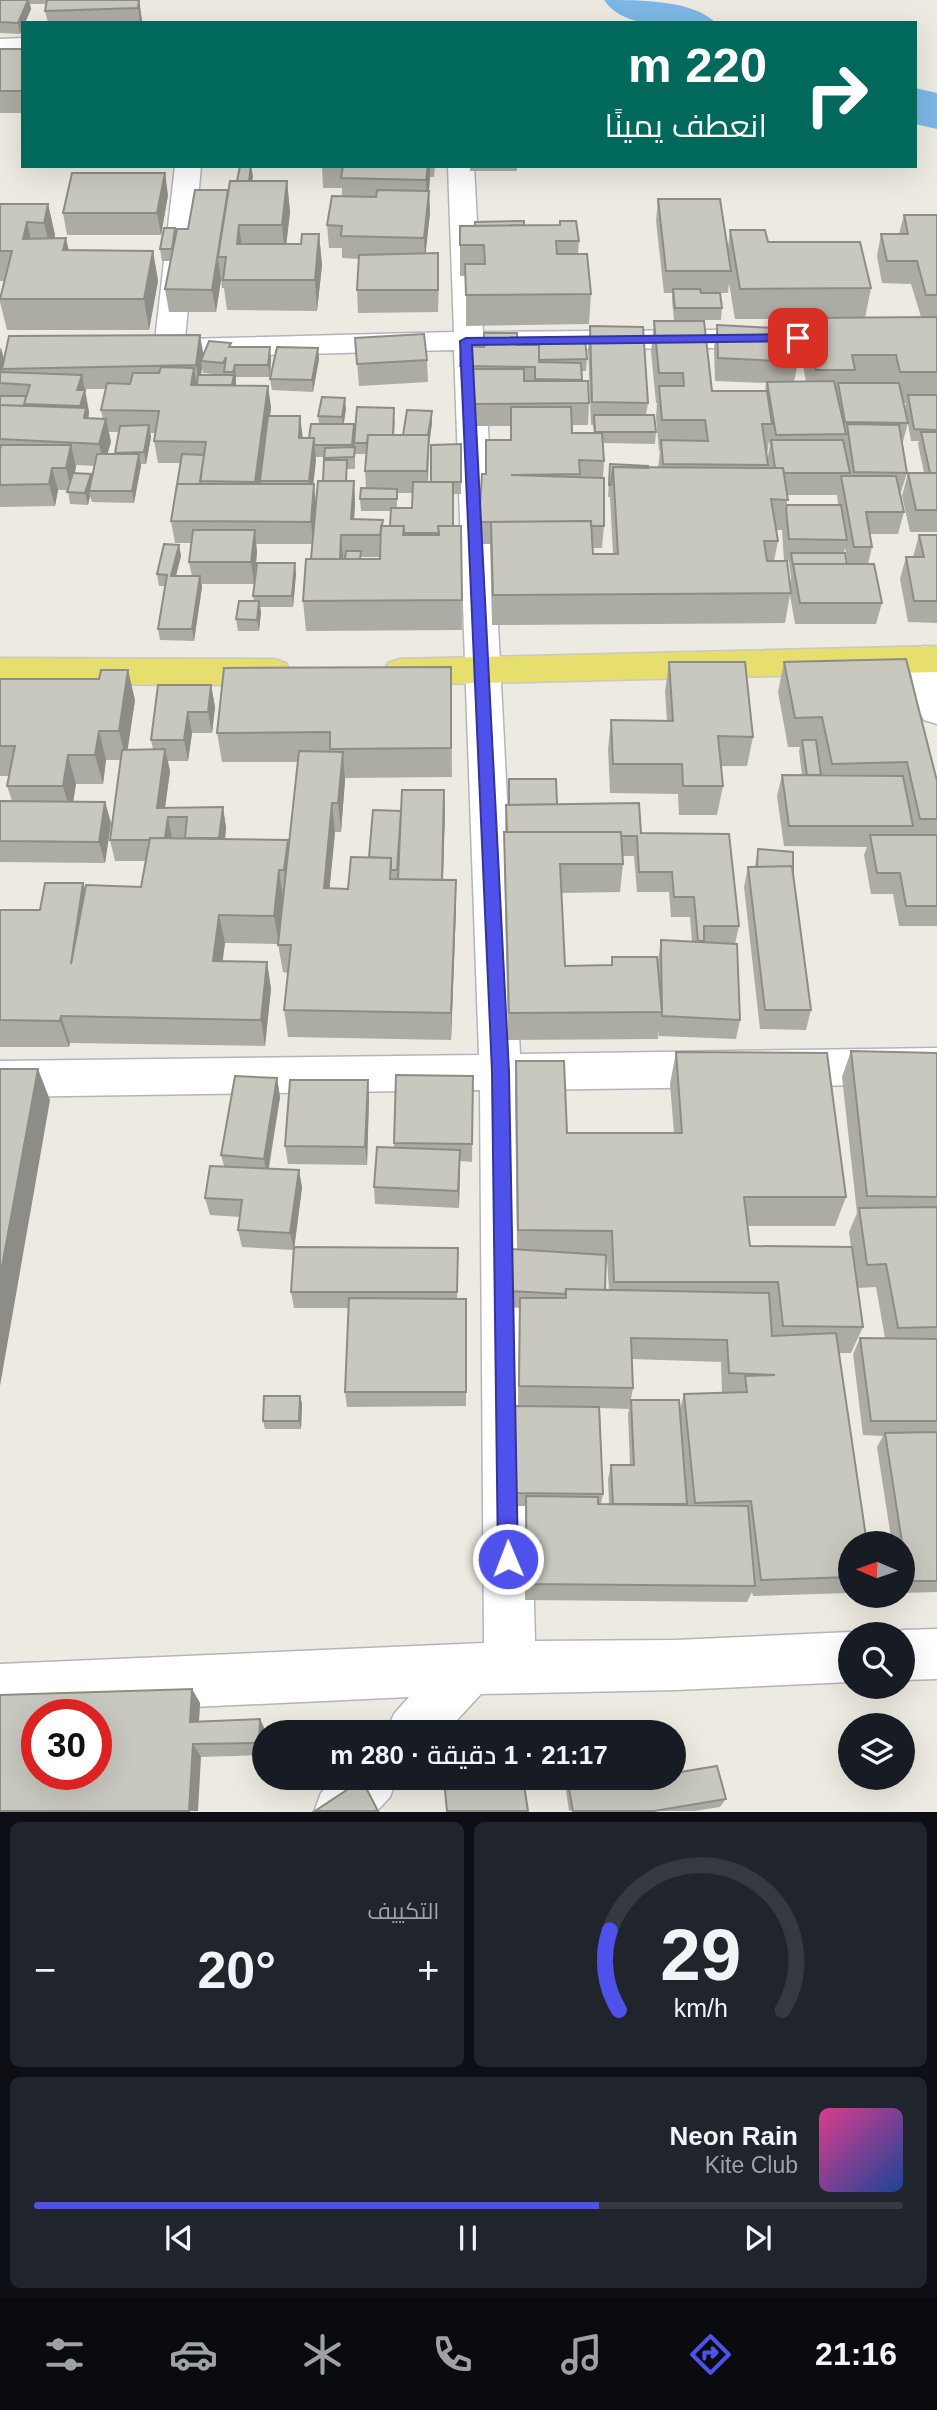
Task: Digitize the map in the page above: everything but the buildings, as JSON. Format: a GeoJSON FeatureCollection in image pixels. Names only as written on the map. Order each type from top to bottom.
{"type":"FeatureCollection","features":[{"type":"Feature","properties":{"kind":"main road"},"geometry":{"type":"LineString","coordinates":[[373,672],[483,672],[931,659]]}},
{"type":"Feature","properties":{"kind":"main road"},"geometry":{"type":"LineString","coordinates":[[0,671],[304,672]]}},
{"type":"Feature","properties":{"kind":"street"},"geometry":{"type":"LineString","coordinates":[[0,46],[21,45]]}},
{"type":"Feature","properties":{"kind":"street"},"geometry":{"type":"LineString","coordinates":[[169,348],[188,168]]}},
{"type":"Feature","properties":{"kind":"street"},"geometry":{"type":"LineString","coordinates":[[426,1720],[489,1668],[500,1072],[466,341],[461,168]]}},
{"type":"Feature","properties":{"kind":"street"},"geometry":{"type":"LineString","coordinates":[[130,349],[466,341],[937,337]]}},
{"type":"Feature","properties":{"kind":"street"},"geometry":{"type":"LineString","coordinates":[[931,659],[937,711]]}},
{"type":"Feature","properties":{"kind":"street"},"geometry":{"type":"LineString","coordinates":[[0,1079],[937,1066]]}},
{"type":"Feature","properties":{"kind":"street"},"geometry":{"type":"LineString","coordinates":[[915,1655],[937,1654]]}},
{"type":"Feature","properties":{"kind":"street"},"geometry":{"type":"LineString","coordinates":[[0,1690],[489,1668],[676,1665],[838,1658]]}},
{"type":"Feature","properties":{"kind":"street"},"geometry":{"type":"LineString","coordinates":[[340,1811],[360,1790]]}},
{"type":"Feature","properties":{"kind":"waterway"},"geometry":{"type":"LineString","coordinates":[[631,0],[684,21]]}},
{"type":"Feature","properties":{"kind":"waterway"},"geometry":{"type":"LineString","coordinates":[[917,106],[937,112]]}},
{"type":"Feature","properties":{"kind":"route"},"geometry":{"type":"LineString","coordinates":[[508,1559],[500,1072],[466,341],[798,338]]}}]}
